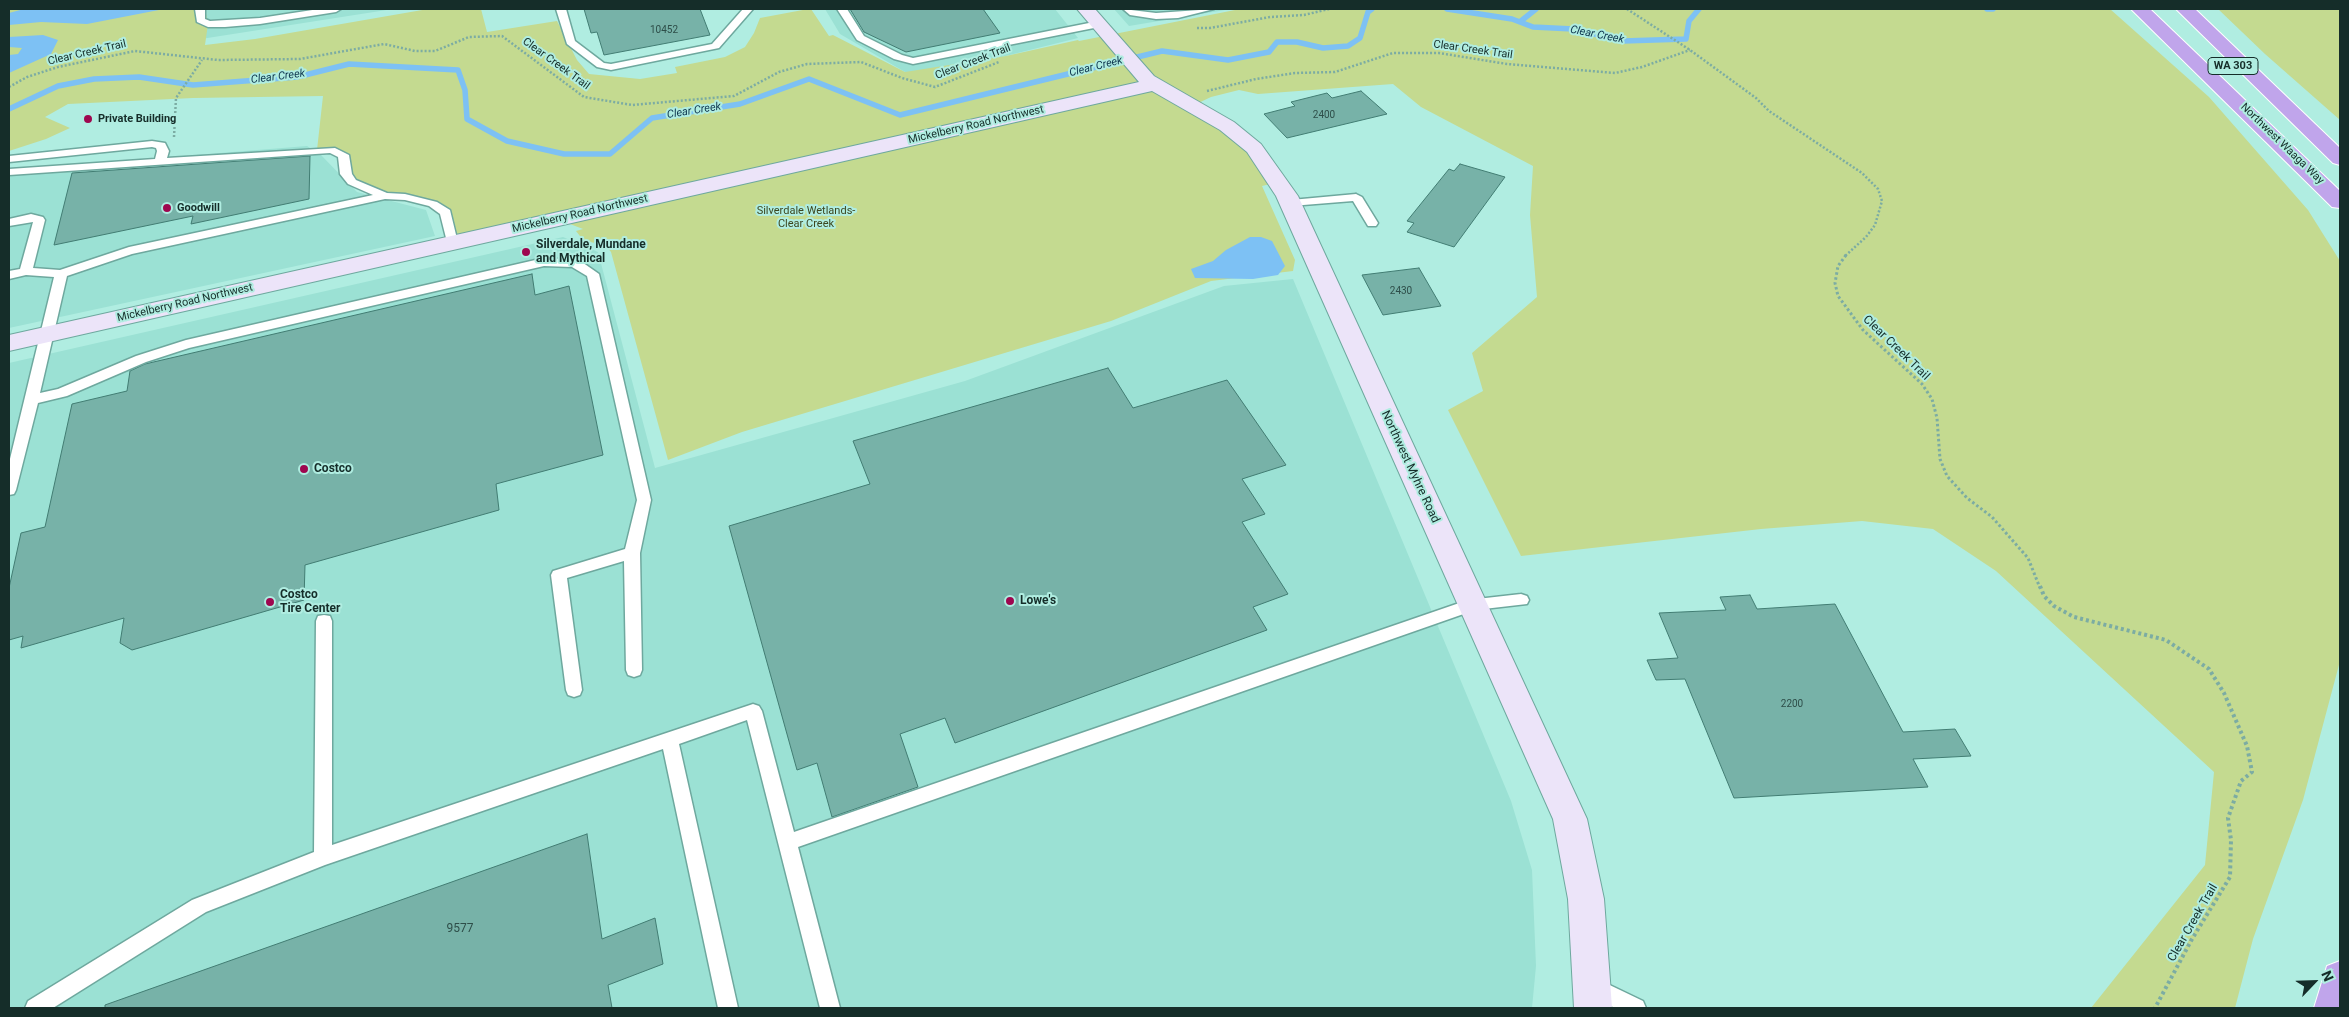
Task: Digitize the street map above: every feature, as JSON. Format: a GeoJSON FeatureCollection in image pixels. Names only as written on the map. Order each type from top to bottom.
{"type":"FeatureCollection","features":[{"type":"Feature","properties":{"kind":"highway"},"geometry":{"type":"LineString","coordinates":[[2124,9],[2223,87]]}},
{"type":"Feature","properties":{"kind":"highway","name":"WA 303"},"geometry":{"type":"LineString","coordinates":[[2140,9],[2223,87]]}},
{"type":"Feature","properties":{"kind":"highway","name":"WA 303"},"geometry":{"type":"LineString","coordinates":[[2165,9],[2301,123],[2340,159]]}},
{"type":"Feature","properties":{"kind":"highway"},"geometry":{"type":"LineString","coordinates":[[2185,9],[2301,123]]}},
{"type":"Feature","properties":{"kind":"highway","name":"Northwest Waaga Way"},"geometry":{"type":"LineString","coordinates":[[2223,87],[2340,202]]}},
{"type":"Feature","properties":{"kind":"highway"},"geometry":{"type":"LineString","coordinates":[[2333,1008],[2340,979]]}},
{"type":"Feature","properties":{"kind":"street","name":"Northwest Myhre Road"},"geometry":{"type":"LineString","coordinates":[[1086,9],[1133,66],[1152,85],[1206,114],[1254,148],[1276,176],[1291,203],[1570,819],[1586,899],[1593,998]]}},
{"type":"Feature","properties":{"kind":"street","name":"Mickelberry Road Northwest"},"geometry":{"type":"LineString","coordinates":[[9,344],[1152,85]]}},
{"type":"Feature","properties":{"kind":"lane"},"geometry":{"type":"LineString","coordinates":[[200,9],[200,20],[224,24],[260,21],[336,9]]}},
{"type":"Feature","properties":{"kind":"lane"},"geometry":{"type":"LineString","coordinates":[[561,9],[570,42],[601,65],[611,67],[719,44],[748,9]]}},
{"type":"Feature","properties":{"kind":"lane"},"geometry":{"type":"LineString","coordinates":[[842,9],[860,38],[898,57],[913,61],[1099,24]]}},
{"type":"Feature","properties":{"kind":"lane"},"geometry":{"type":"LineString","coordinates":[[1128,9],[1133,13],[1141,14],[1178,15],[1208,9]]}},
{"type":"Feature","properties":{"kind":"lane"},"geometry":{"type":"LineString","coordinates":[[9,159],[152,144],[161,145],[160,161]]}},
{"type":"Feature","properties":{"kind":"lane"},"geometry":{"type":"LineString","coordinates":[[9,172],[331,150],[343,155],[346,174],[352,182],[385,196]]}},
{"type":"Feature","properties":{"kind":"lane"},"geometry":{"type":"LineString","coordinates":[[9,275],[26,271],[60,274],[129,251],[385,196],[405,197],[433,204],[446,212],[452,243]]}},
{"type":"Feature","properties":{"kind":"lane"},"geometry":{"type":"LineString","coordinates":[[1291,203],[1356,197],[1372,223]]}},
{"type":"Feature","properties":{"kind":"lane"},"geometry":{"type":"LineString","coordinates":[[9,222],[36,218],[40,222],[26,271]]}},
{"type":"Feature","properties":{"kind":"lane"},"geometry":{"type":"LineString","coordinates":[[32,400],[62,393],[141,358],[186,344],[544,262],[575,262],[593,274],[644,500],[632,553],[634,670]]}},
{"type":"Feature","properties":{"kind":"lane"},"geometry":{"type":"LineString","coordinates":[[9,490],[32,400],[60,274]]}},
{"type":"Feature","properties":{"kind":"lane"},"geometry":{"type":"LineString","coordinates":[[574,690],[559,575],[632,553]]}},
{"type":"Feature","properties":{"kind":"lane"},"geometry":{"type":"LineString","coordinates":[[786,843],[1474,604],[1521,600]]}},
{"type":"Feature","properties":{"kind":"lane"},"geometry":{"type":"LineString","coordinates":[[323,857],[324,621]]}},
{"type":"Feature","properties":{"kind":"lane"},"geometry":{"type":"LineString","coordinates":[[35,1008],[199,906],[323,857],[752,711],[830,1008]]}},
{"type":"Feature","properties":{"kind":"lane"},"geometry":{"type":"LineString","coordinates":[[669,738],[728,1008]]}},
{"type":"Feature","properties":{"kind":"lane"},"geometry":{"type":"LineString","coordinates":[[1593,998],[1636,1008]]}},
{"type":"Feature","properties":{"kind":"path"},"geometry":{"type":"LineString","coordinates":[[1194,28],[1210,28],[1270,17],[1304,15],[1330,9]]}},
{"type":"Feature","properties":{"kind":"path","name":"Clear Creek Trail"},"geometry":{"type":"LineString","coordinates":[[1627,9],[1690,50],[1756,98],[1769,111],[1862,173],[1878,189],[1882,201],[1875,225],[1866,237],[1847,253],[1838,266],[1835,283],[1838,296],[1863,330],[1922,384],[1932,400],[1936,418],[1940,459],[1947,476],[1967,498],[1992,517],[2028,558],[2044,596],[2054,606],[2074,617],[2166,640],[2209,669],[2224,693],[2247,746],[2252,772],[2241,781],[2228,818],[2231,840],[2230,877],[2192,939],[2155,1008]]}},
{"type":"Feature","properties":{"kind":"path","name":"Clear Creek Trail"},"geometry":{"type":"LineString","coordinates":[[9,87],[27,77],[58,67],[135,51],[185,58],[218,60],[300,59],[384,44],[415,51],[434,51],[469,38],[502,36],[584,97],[632,105],[734,96],[779,72],[807,64],[861,62],[902,78],[935,87],[1000,62]]}},
{"type":"Feature","properties":{"kind":"path","name":"Clear Creek Trail"},"geometry":{"type":"LineString","coordinates":[[1204,92],[1256,79],[1295,73],[1334,72],[1393,53],[1440,53],[1507,64],[1615,73],[1690,50]]}},
{"type":"Feature","properties":{"kind":"path"},"geometry":{"type":"LineString","coordinates":[[174,146],[176,98],[202,60]]}},
{"type":"Feature","properties":{"kind":"shaded area"},"geometry":{"type":"Polygon","coordinates":[[[197,9],[393,9],[201,39],[197,9]]]}},
{"type":"Feature","properties":{"kind":"shaded area"},"geometry":{"type":"Polygon","coordinates":[[[825,9],[1055,9],[1078,38],[933,74],[905,72],[840,34],[825,9]]]}},
{"type":"Feature","properties":{"kind":"shaded area"},"geometry":{"type":"Polygon","coordinates":[[[1114,9],[1231,9],[1129,26],[1114,9]]]}},
{"type":"Feature","properties":{"kind":"shaded area"},"geometry":{"type":"Polygon","coordinates":[[[307,146],[321,155],[357,192],[426,210],[435,236],[9,328],[9,170],[307,146]]]}},
{"type":"Feature","properties":{"kind":"shaded area"},"geometry":{"type":"Polygon","coordinates":[[[563,237],[598,252],[655,468],[965,381],[1224,286],[1293,279],[1511,801],[1532,870],[1536,966],[1532,1008],[9,1008],[9,363],[563,237]]]}},
{"type":"Feature","properties":{"kind":"green space","name":"Silverdale Wetlands- Clear Creek"},"geometry":{"type":"Polygon","coordinates":[[[9,9],[205,9],[208,24],[205,45],[255,39],[428,9],[481,9],[487,32],[557,21],[577,60],[589,74],[640,79],[677,73],[675,67],[725,57],[745,47],[754,33],[760,18],[808,9],[811,9],[829,36],[833,35],[905,72],[1006,56],[1078,40],[1240,9],[2110,9],[2209,97],[2308,210],[2340,261],[2340,661],[2303,800],[2253,939],[2235,1008],[2091,1008],[2205,865],[2214,772],[1996,571],[1933,529],[1862,521],[1761,529],[1521,556],[1448,410],[1483,391],[1472,353],[1537,297],[1530,215],[1533,166],[1421,107],[1393,84],[1258,94],[1239,90],[1211,97],[1192,106],[1206,114],[1279,182],[1262,186],[1295,260],[1293,271],[1211,281],[1111,321],[742,432],[668,460],[611,252],[606,246],[583,240],[576,231],[583,229],[557,219],[452,243],[445,212],[433,204],[385,196],[356,183],[343,155],[317,150],[323,96],[193,98],[68,104],[45,117],[70,128],[46,139],[9,151],[9,9]]]}},
{"type":"Feature","properties":{"kind":"green space"},"geometry":{"type":"Polygon","coordinates":[[[2218,9],[2340,9],[2340,120],[2265,54],[2218,9]]]}},
{"type":"Feature","properties":{"kind":"water"},"geometry":{"type":"Polygon","coordinates":[[[24,9],[164,9],[87,24],[41,22],[9,25],[9,13],[24,9]]]}},
{"type":"Feature","properties":{"kind":"water"},"geometry":{"type":"Polygon","coordinates":[[[43,35],[58,40],[51,54],[9,73],[9,55],[18,54],[22,48],[9,47],[9,37],[43,35]]]}},
{"type":"Feature","properties":{"kind":"water"},"geometry":{"type":"Polygon","coordinates":[[[1250,237],[1261,237],[1272,241],[1285,266],[1278,275],[1253,279],[1195,278],[1191,269],[1213,261],[1226,250],[1250,237]]]}},
{"type":"Feature","properties":{"kind":"building"},"geometry":{"type":"Polygon","coordinates":[[[584,9],[700,9],[710,35],[604,55],[597,32],[591,33],[584,9]]]}},
{"type":"Feature","properties":{"kind":"building"},"geometry":{"type":"Polygon","coordinates":[[[850,9],[983,9],[1000,33],[906,52],[864,32],[850,9]]]}},
{"type":"Feature","properties":{"kind":"building"},"geometry":{"type":"Polygon","coordinates":[[[1361,91],[1387,114],[1287,138],[1264,114],[1295,106],[1291,102],[1327,93],[1332,98],[1361,91]]]}},
{"type":"Feature","properties":{"kind":"building","name":"Goodwill"},"geometry":{"type":"Polygon","coordinates":[[[310,156],[309,199],[191,224],[193,216],[54,245],[72,173],[310,156]]]}},
{"type":"Feature","properties":{"kind":"building"},"geometry":{"type":"Polygon","coordinates":[[[1460,164],[1505,177],[1454,247],[1407,232],[1414,223],[1407,221],[1449,169],[1454,171],[1460,164]]]}},
{"type":"Feature","properties":{"kind":"building"},"geometry":{"type":"Polygon","coordinates":[[[1419,268],[1441,306],[1383,315],[1362,275],[1419,268]]]}},
{"type":"Feature","properties":{"kind":"building","name":"Costco"},"geometry":{"type":"Polygon","coordinates":[[[532,274],[535,295],[569,286],[603,455],[496,484],[499,510],[305,565],[304,600],[132,650],[120,643],[124,618],[21,648],[23,636],[9,640],[9,588],[21,533],[45,527],[72,404],[127,391],[130,371],[145,364],[532,274]]]}},
{"type":"Feature","properties":{"kind":"building","name":"Lowe's"},"geometry":{"type":"Polygon","coordinates":[[[1108,368],[1133,408],[1227,380],[1286,465],[1242,479],[1265,514],[1242,522],[1288,594],[1253,607],[1267,630],[955,743],[945,718],[900,734],[918,787],[832,817],[817,763],[797,770],[729,526],[870,484],[853,441],[1108,368]]]}},
{"type":"Feature","properties":{"kind":"building"},"geometry":{"type":"Polygon","coordinates":[[[1750,595],[1757,609],[1835,604],[1903,732],[1955,729],[1971,756],[1913,759],[1928,787],[1734,798],[1685,679],[1656,680],[1647,660],[1678,658],[1659,613],[1726,610],[1720,597],[1750,595]]]}},
{"type":"Feature","properties":{"kind":"building"},"geometry":{"type":"Polygon","coordinates":[[[587,834],[602,939],[655,918],[663,964],[608,985],[612,1008],[105,1008],[105,1005],[587,834]]]}},
{"type":"Feature","properties":{"kind":"waterway","name":"Clear Creek"},"geometry":{"type":"LineString","coordinates":[[9,109],[58,86],[94,79],[139,77],[193,85],[297,77],[349,64],[458,70],[465,90],[467,119],[507,141],[564,154],[610,154],[652,118],[740,104],[809,79],[900,115],[1162,51],[1228,60],[1269,52],[1277,42],[1297,42],[1323,48],[1348,46],[1360,38],[1368,12],[1372,9]]}},
{"type":"Feature","properties":{"kind":"waterway","name":"Clear Creek"},"geometry":{"type":"LineString","coordinates":[[1447,9],[1512,19],[1533,27],[1573,29],[1623,41],[1686,39],[1689,21],[1699,9]]}},
{"type":"Feature","properties":{"kind":"waterway"},"geometry":{"type":"LineString","coordinates":[[1521,21],[1536,9]]}},
{"type":"Feature","properties":{"kind":"waterway","name":"Clear Creek"},"geometry":{"type":"LineString","coordinates":[[1987,9],[1993,9]]}},
{"type":"Feature","properties":{"kind":"place","name":"Private Building"},"geometry":{"type":"Point","coordinates":[88,119]}},
{"type":"Feature","properties":{"kind":"place","name":"Goodwill"},"geometry":{"type":"Point","coordinates":[167,208]}},
{"type":"Feature","properties":{"kind":"place","name":"Silverdale, Mundane and Mythical"},"geometry":{"type":"Point","coordinates":[526,252]}},
{"type":"Feature","properties":{"kind":"place","name":"Costco"},"geometry":{"type":"Point","coordinates":[304,469]}},
{"type":"Feature","properties":{"kind":"place","name":"Lowe's"},"geometry":{"type":"Point","coordinates":[1010,601]}},
{"type":"Feature","properties":{"kind":"place","name":"Costco Tire Center"},"geometry":{"type":"Point","coordinates":[270,602]}}]}
